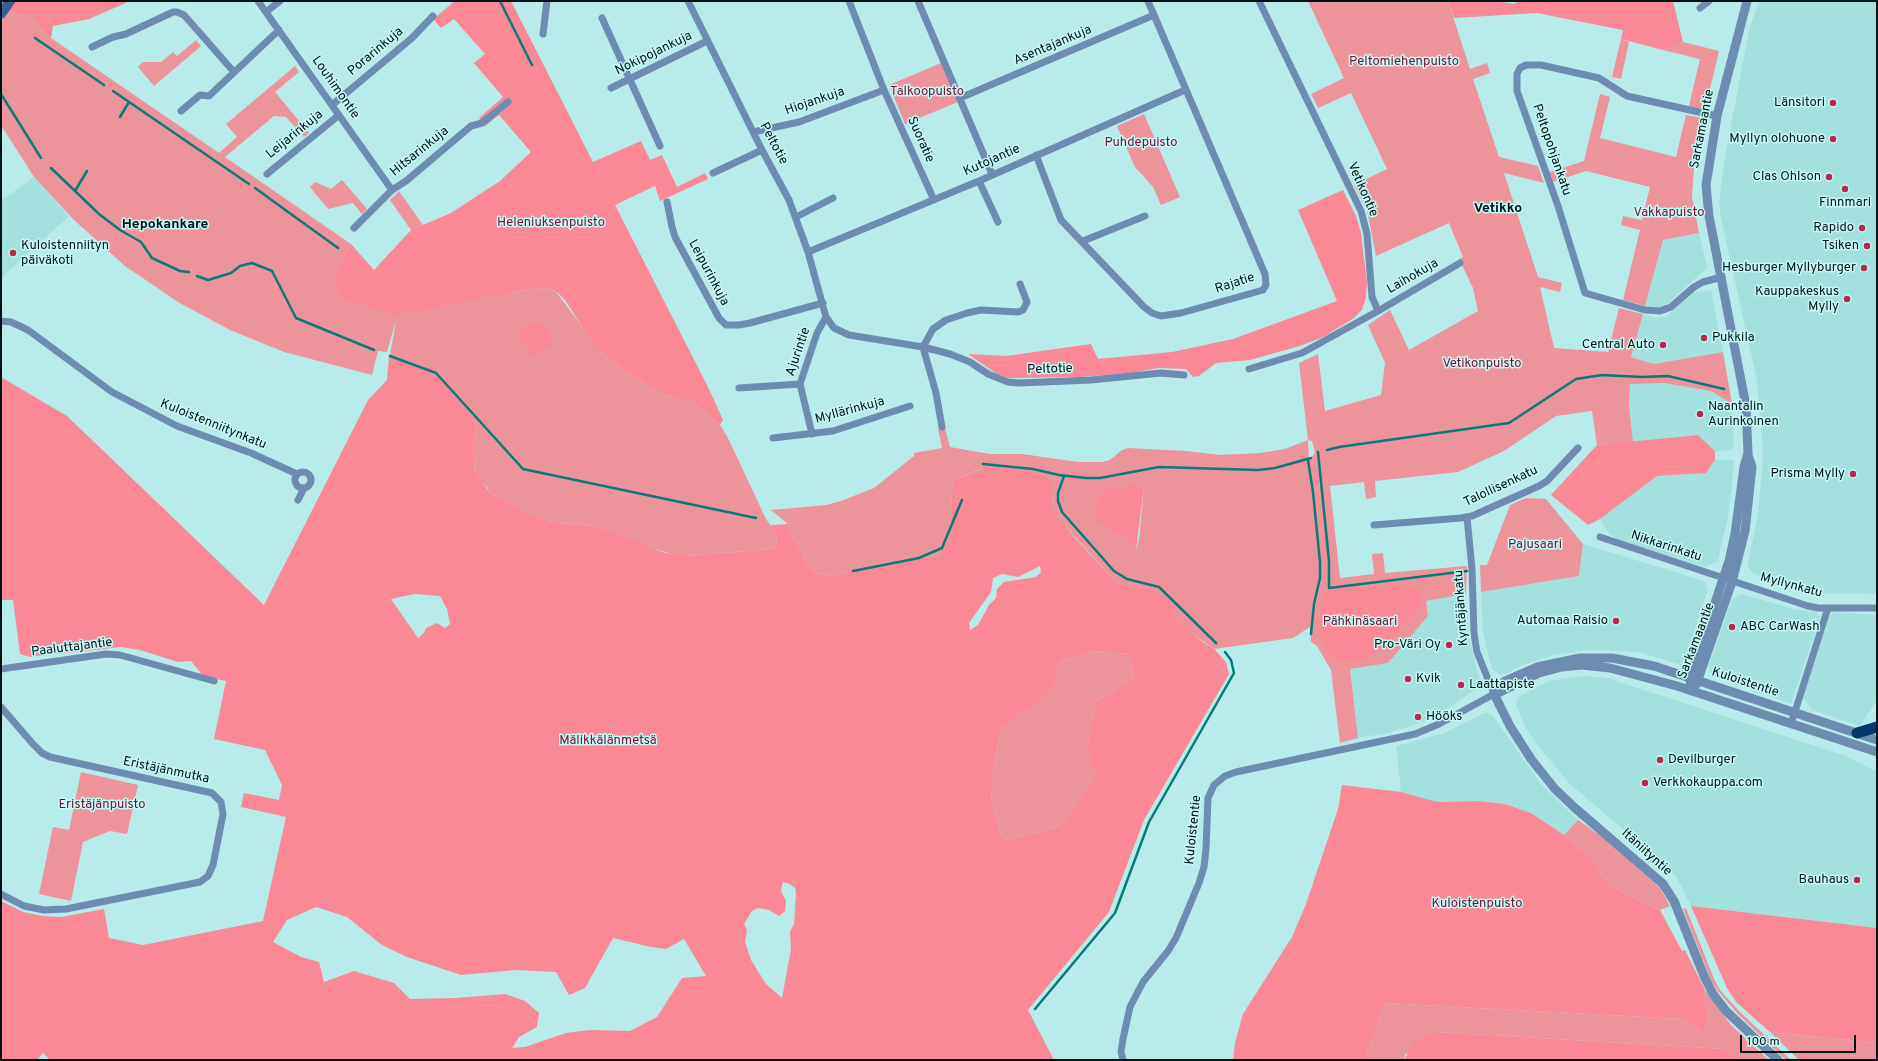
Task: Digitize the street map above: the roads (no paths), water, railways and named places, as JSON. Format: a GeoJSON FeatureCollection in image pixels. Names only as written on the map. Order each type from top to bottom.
{"type":"FeatureCollection","features":[{"type":"Feature","properties":{"kind":"highway"},"geometry":{"type":"LineString","coordinates":[[1857,733],[1877,726]]}},
{"type":"Feature","properties":{"kind":"main road"},"geometry":{"type":"LineString","coordinates":[[2,12],[10,1]]}},
{"type":"Feature","properties":{"kind":"street","name":"Louhimontie"},"geometry":{"type":"LineString","coordinates":[[258,1],[392,190]]}},
{"type":"Feature","properties":{"kind":"street"},"geometry":{"type":"LineString","coordinates":[[266,12],[280,1]]}},
{"type":"Feature","properties":{"kind":"street"},"geometry":{"type":"LineString","coordinates":[[543,34],[547,1]]}},
{"type":"Feature","properties":{"kind":"street","name":"Peltotie"},"geometry":{"type":"LineString","coordinates":[[688,1],[762,150],[782,184],[796,217],[823,303]]}},
{"type":"Feature","properties":{"kind":"street","name":"Suoratie"},"geometry":{"type":"LineString","coordinates":[[849,1],[884,90],[934,200]]}},
{"type":"Feature","properties":{"kind":"street"},"geometry":{"type":"LineString","coordinates":[[918,1],[992,174]]}},
{"type":"Feature","properties":{"kind":"street","name":"Rajatie"},"geometry":{"type":"LineString","coordinates":[[1036,155],[1061,220],[1083,241],[1144,307],[1152,313],[1161,316],[1181,313],[1263,290],[1266,285],[1265,274],[1148,1]]}},
{"type":"Feature","properties":{"kind":"street","name":"Vetikontie"},"geometry":{"type":"LineString","coordinates":[[1259,1],[1361,211],[1367,234],[1372,297],[1378,311]]}},
{"type":"Feature","properties":{"kind":"street"},"geometry":{"type":"LineString","coordinates":[[1700,8],[1709,1]]}},
{"type":"Feature","properties":{"kind":"street","name":"Sarkamaantie"},"geometry":{"type":"LineString","coordinates":[[1692,691],[1694,679],[1745,531],[1752,467],[1748,453],[1746,406],[1710,216],[1706,185],[1717,116],[1747,1]]}},
{"type":"Feature","properties":{"kind":"street"},"geometry":{"type":"LineString","coordinates":[[92,47],[113,37],[126,34],[172,12],[176,12],[184,15],[234,72]]}},
{"type":"Feature","properties":{"kind":"street","name":"Asentajankuja"},"geometry":{"type":"LineString","coordinates":[[960,98],[1154,15]]}},
{"type":"Feature","properties":{"kind":"street","name":"Porarinkuja"},"geometry":{"type":"LineString","coordinates":[[332,105],[412,38],[433,16]]}},
{"type":"Feature","properties":{"kind":"street"},"geometry":{"type":"LineString","coordinates":[[602,18],[660,146]]}},
{"type":"Feature","properties":{"kind":"street"},"geometry":{"type":"LineString","coordinates":[[181,111],[200,95],[209,96],[279,30]]}},
{"type":"Feature","properties":{"kind":"street","name":"Nokipojankuja"},"geometry":{"type":"LineString","coordinates":[[611,88],[707,41]]}},
{"type":"Feature","properties":{"kind":"street","name":"Peltopohjankatu"},"geometry":{"type":"LineString","coordinates":[[1717,116],[1627,96],[1599,78],[1541,65],[1520,68],[1517,74],[1517,91],[1558,206],[1585,293],[1646,310],[1660,311],[1671,307],[1694,287],[1703,282],[1722,277]]}},
{"type":"Feature","properties":{"kind":"street","name":"Hiojankuja"},"geometry":{"type":"LineString","coordinates":[[753,132],[799,122],[884,90]]}},
{"type":"Feature","properties":{"kind":"street","name":"Kutojantie"},"geometry":{"type":"LineString","coordinates":[[808,252],[934,200],[1185,90]]}},
{"type":"Feature","properties":{"kind":"street","name":"Hitsarinkuja"},"geometry":{"type":"LineString","coordinates":[[354,228],[392,190],[406,181],[471,126],[482,123],[508,102]]}},
{"type":"Feature","properties":{"kind":"street","name":"Leijarinkuja"},"geometry":{"type":"LineString","coordinates":[[267,174],[339,115]]}},
{"type":"Feature","properties":{"kind":"street"},"geometry":{"type":"LineString","coordinates":[[713,173],[762,150]]}},
{"type":"Feature","properties":{"kind":"street"},"geometry":{"type":"LineString","coordinates":[[979,180],[998,222]]}},
{"type":"Feature","properties":{"kind":"street"},"geometry":{"type":"LineString","coordinates":[[796,217],[833,198]]}},
{"type":"Feature","properties":{"kind":"street","name":"Leipurinkuja"},"geometry":{"type":"LineString","coordinates":[[667,202],[675,237],[718,318],[726,325],[750,323],[823,303]]}},
{"type":"Feature","properties":{"kind":"street"},"geometry":{"type":"LineString","coordinates":[[1083,241],[1145,216]]}},
{"type":"Feature","properties":{"kind":"street","name":"Laihokuja"},"geometry":{"type":"LineString","coordinates":[[1378,311],[1460,263]]}},
{"type":"Feature","properties":{"kind":"street"},"geometry":{"type":"LineString","coordinates":[[942,427],[936,393],[923,347],[933,329],[946,320],[981,310],[1018,312],[1023,310],[1028,302],[1020,284]]}},
{"type":"Feature","properties":{"kind":"street","name":"Ajurintie"},"geometry":{"type":"LineString","coordinates":[[812,434],[800,384],[818,333],[826,317],[823,303]]}},
{"type":"Feature","properties":{"kind":"street"},"geometry":{"type":"LineString","coordinates":[[1249,369],[1302,353],[1378,311]]}},
{"type":"Feature","properties":{"kind":"street","name":"Peltotie"},"geometry":{"type":"LineString","coordinates":[[826,317],[834,328],[849,336],[923,347],[950,354],[970,362],[998,378],[1019,383],[1091,380],[1161,373],[1184,375]]}},
{"type":"Feature","properties":{"kind":"street","name":"Kuloistenniitynkatu"},"geometry":{"type":"LineString","coordinates":[[1,321],[11,322],[28,330],[112,392],[177,426],[251,453],[297,474]]}},
{"type":"Feature","properties":{"kind":"street"},"geometry":{"type":"LineString","coordinates":[[739,388],[800,384]]}},
{"type":"Feature","properties":{"kind":"street","name":"Myllärinkuja"},"geometry":{"type":"LineString","coordinates":[[773,438],[833,431],[910,406]]}},
{"type":"Feature","properties":{"kind":"street","name":"Talollisenkatu"},"geometry":{"type":"LineString","coordinates":[[1374,525],[1467,518],[1547,481],[1578,448]]}},
{"type":"Feature","properties":{"kind":"street"},"geometry":{"type":"LineString","coordinates":[[298,500],[304,488],[310,483],[310,476],[303,472],[297,474],[295,483],[298,487],[304,488]]}},
{"type":"Feature","properties":{"kind":"street","name":"Kyntäjänkatu"},"geometry":{"type":"LineString","coordinates":[[1467,518],[1472,569],[1474,634],[1477,652],[1494,694]]}},
{"type":"Feature","properties":{"kind":"street","name":"Nikkarinkatu"},"geometry":{"type":"LineString","coordinates":[[1600,537],[1728,580]]}},
{"type":"Feature","properties":{"kind":"street","name":"Myllynkatu"},"geometry":{"type":"LineString","coordinates":[[1728,580],[1797,603],[1818,608],[1877,608]]}},
{"type":"Feature","properties":{"kind":"street"},"geometry":{"type":"LineString","coordinates":[[1791,724],[1828,608]]}},
{"type":"Feature","properties":{"kind":"street","name":"Paaluttajantie"},"geometry":{"type":"LineString","coordinates":[[1,669],[106,654],[120,655],[214,681]]}},
{"type":"Feature","properties":{"kind":"street","name":"Kuloistentie"},"geometry":{"type":"LineString","coordinates":[[1494,694],[1505,681],[1517,675],[1554,662],[1599,657],[1626,660],[1654,666],[1877,740]]}},
{"type":"Feature","properties":{"kind":"street","name":"Kuloistentie"},"geometry":{"type":"LineString","coordinates":[[1123,1060],[1121,1052],[1130,1007],[1143,982],[1168,951],[1176,938],[1199,883],[1204,867],[1206,849],[1208,798],[1214,785],[1225,776],[1236,772],[1415,734],[1439,724],[1494,694],[1549,670],[1582,665],[1610,668],[1692,691],[1877,752]]}},
{"type":"Feature","properties":{"kind":"street","name":"Itäniityntie"},"geometry":{"type":"LineString","coordinates":[[1494,694],[1501,711],[1527,752],[1555,789],[1575,808],[1652,873],[1669,892],[1704,976],[1716,997],[1726,1011],[1778,1060]]}},
{"type":"Feature","properties":{"kind":"street","name":"Eristäjänmutka"},"geometry":{"type":"LineString","coordinates":[[1,707],[33,744],[42,753],[50,757],[212,793],[221,802],[223,814],[214,865],[208,876],[200,882],[66,909],[44,910],[24,906],[1,894]]}},
{"type":"Feature","properties":{"kind":"waterway"},"geometry":{"type":"LineString","coordinates":[[500,1],[532,65]]}},
{"type":"Feature","properties":{"kind":"waterway"},"geometry":{"type":"LineString","coordinates":[[35,38],[104,85]]}},
{"type":"Feature","properties":{"kind":"waterway"},"geometry":{"type":"LineString","coordinates":[[113,91],[249,184]]}},
{"type":"Feature","properties":{"kind":"waterway"},"geometry":{"type":"LineString","coordinates":[[1,94],[41,158]]}},
{"type":"Feature","properties":{"kind":"waterway"},"geometry":{"type":"LineString","coordinates":[[120,117],[129,102]]}},
{"type":"Feature","properties":{"kind":"waterway"},"geometry":{"type":"LineString","coordinates":[[51,168],[99,214],[120,230],[141,242],[152,258],[180,271],[189,272]]}},
{"type":"Feature","properties":{"kind":"waterway"},"geometry":{"type":"LineString","coordinates":[[75,191],[87,171]]}},
{"type":"Feature","properties":{"kind":"waterway"},"geometry":{"type":"LineString","coordinates":[[255,188],[338,248]]}},
{"type":"Feature","properties":{"kind":"waterway"},"geometry":{"type":"LineString","coordinates":[[197,276],[208,280],[231,273],[240,266],[252,263],[272,271],[296,318],[374,350]]}},
{"type":"Feature","properties":{"kind":"waterway"},"geometry":{"type":"LineString","coordinates":[[390,356],[436,373],[523,469],[756,518]]}},
{"type":"Feature","properties":{"kind":"waterway"},"geometry":{"type":"LineString","coordinates":[[1327,450],[1339,447],[1509,423],[1576,379],[1602,375],[1642,377],[1668,376],[1724,389]]}},
{"type":"Feature","properties":{"kind":"waterway"},"geometry":{"type":"LineString","coordinates":[[1318,452],[1329,561],[1329,588],[1467,571]]}},
{"type":"Feature","properties":{"kind":"waterway"},"geometry":{"type":"LineString","coordinates":[[983,464],[1033,469],[1059,475],[1100,478],[1159,467],[1258,470],[1275,468],[1311,458]]}},
{"type":"Feature","properties":{"kind":"waterway"},"geometry":{"type":"LineString","coordinates":[[1308,460],[1313,492],[1320,562],[1320,578],[1314,604],[1311,634]]}},
{"type":"Feature","properties":{"kind":"waterway"},"geometry":{"type":"LineString","coordinates":[[1064,476],[1058,493],[1058,501],[1062,512],[1114,571],[1127,579],[1159,587],[1216,643]]}},
{"type":"Feature","properties":{"kind":"waterway"},"geometry":{"type":"LineString","coordinates":[[853,571],[919,558],[942,548],[962,500]]}},
{"type":"Feature","properties":{"kind":"waterway"},"geometry":{"type":"LineString","coordinates":[[1035,1009],[1115,913],[1149,822],[1234,673],[1231,660],[1225,652]]}},
{"type":"Feature","properties":{"kind":"place","name":"Länsitori"},"geometry":{"type":"Point","coordinates":[1833,103]}},
{"type":"Feature","properties":{"kind":"place","name":"Myllyn olohuone"},"geometry":{"type":"Point","coordinates":[1833,139]}},
{"type":"Feature","properties":{"kind":"place","name":"Clas Ohlson"},"geometry":{"type":"Point","coordinates":[1829,177]}},
{"type":"Feature","properties":{"kind":"place","name":"Finnmari"},"geometry":{"type":"Point","coordinates":[1845,189]}},
{"type":"Feature","properties":{"kind":"place","name":"Rapido"},"geometry":{"type":"Point","coordinates":[1862,228]}},
{"type":"Feature","properties":{"kind":"place","name":"Tsiken"},"geometry":{"type":"Point","coordinates":[1867,246]}},
{"type":"Feature","properties":{"kind":"place","name":"Kuloistenniityn päiväkoti"},"geometry":{"type":"Point","coordinates":[13,253]}},
{"type":"Feature","properties":{"kind":"place","name":"Hesburger Myllyburger"},"geometry":{"type":"Point","coordinates":[1864,268]}},
{"type":"Feature","properties":{"kind":"place","name":"Kauppakeskus Mylly"},"geometry":{"type":"Point","coordinates":[1847,299]}},
{"type":"Feature","properties":{"kind":"place","name":"Pukkila"},"geometry":{"type":"Point","coordinates":[1704,338]}},
{"type":"Feature","properties":{"kind":"place","name":"Central Auto"},"geometry":{"type":"Point","coordinates":[1663,345]}},
{"type":"Feature","properties":{"kind":"place","name":"Naantalin Aurinkoinen"},"geometry":{"type":"Point","coordinates":[1700,414]}},
{"type":"Feature","properties":{"kind":"place","name":"Prisma Mylly"},"geometry":{"type":"Point","coordinates":[1853,474]}},
{"type":"Feature","properties":{"kind":"place","name":"Automaa Raisio"},"geometry":{"type":"Point","coordinates":[1616,621]}},
{"type":"Feature","properties":{"kind":"place","name":"ABC CarWash"},"geometry":{"type":"Point","coordinates":[1732,627]}},
{"type":"Feature","properties":{"kind":"place","name":"Pro-Väri Oy"},"geometry":{"type":"Point","coordinates":[1449,645]}},
{"type":"Feature","properties":{"kind":"place","name":"Kvik"},"geometry":{"type":"Point","coordinates":[1408,679]}},
{"type":"Feature","properties":{"kind":"place","name":"Laattapiste"},"geometry":{"type":"Point","coordinates":[1461,685]}},
{"type":"Feature","properties":{"kind":"place","name":"Hööks"},"geometry":{"type":"Point","coordinates":[1418,717]}},
{"type":"Feature","properties":{"kind":"place","name":"Devilburger"},"geometry":{"type":"Point","coordinates":[1660,760]}},
{"type":"Feature","properties":{"kind":"place","name":"Verkkokauppa.com"},"geometry":{"type":"Point","coordinates":[1645,783]}},
{"type":"Feature","properties":{"kind":"place","name":"Bauhaus"},"geometry":{"type":"Point","coordinates":[1857,880]}},
{"type":"Feature","properties":{"kind":"district","name":"Vetikko"},"geometry":{"type":"Point","coordinates":[1498,209]}},
{"type":"Feature","properties":{"kind":"district","name":"Hepokankare"},"geometry":{"type":"Point","coordinates":[165,225]}},
{"type":"Feature","properties":{"kind":"park label","name":"Peltomiehenpuisto"},"geometry":{"type":"Point","coordinates":[1404,62]}},
{"type":"Feature","properties":{"kind":"park label","name":"Talkoopuisto"},"geometry":{"type":"Point","coordinates":[927,92]}},
{"type":"Feature","properties":{"kind":"park label","name":"Puhdepuisto"},"geometry":{"type":"Point","coordinates":[1141,143]}},
{"type":"Feature","properties":{"kind":"park label","name":"Vakkapuisto"},"geometry":{"type":"Point","coordinates":[1669,213]}},
{"type":"Feature","properties":{"kind":"park label","name":"Heleniuksenpuisto"},"geometry":{"type":"Point","coordinates":[551,223]}},
{"type":"Feature","properties":{"kind":"park label","name":"Vetikonpuisto"},"geometry":{"type":"Point","coordinates":[1482,364]}},
{"type":"Feature","properties":{"kind":"park label","name":"Pajusaari"},"geometry":{"type":"Point","coordinates":[1535,545]}},
{"type":"Feature","properties":{"kind":"park label","name":"Pähkinäsaari"},"geometry":{"type":"Point","coordinates":[1360,622]}},
{"type":"Feature","properties":{"kind":"park label","name":"Mälikkälänmetsä"},"geometry":{"type":"Point","coordinates":[608,741]}},
{"type":"Feature","properties":{"kind":"park label","name":"Eristäjänpuisto"},"geometry":{"type":"Point","coordinates":[102,805]}},
{"type":"Feature","properties":{"kind":"park label","name":"Kuloistenpuisto"},"geometry":{"type":"Point","coordinates":[1477,904]}}]}
